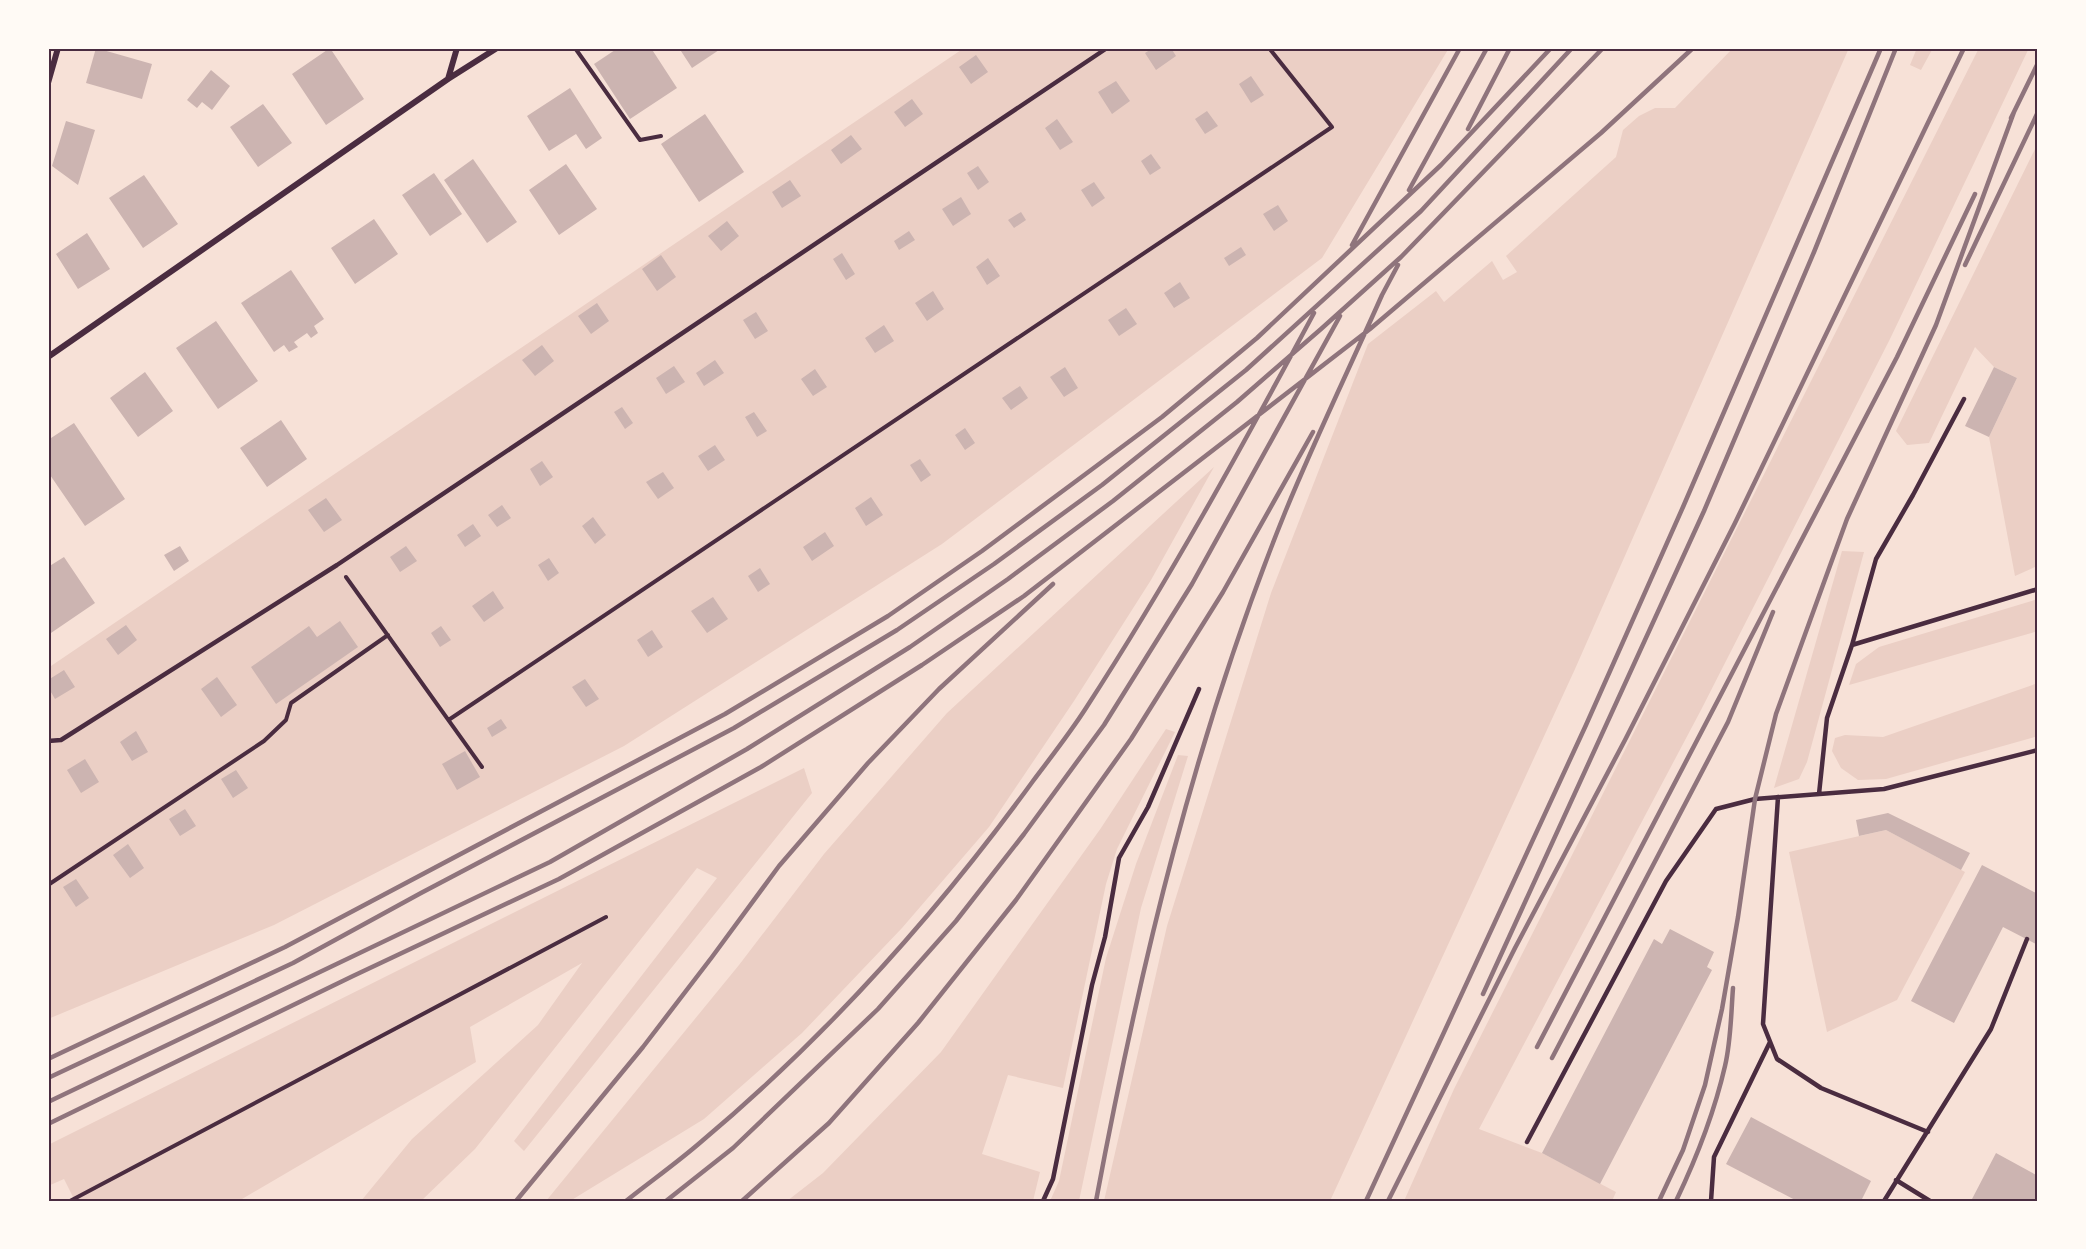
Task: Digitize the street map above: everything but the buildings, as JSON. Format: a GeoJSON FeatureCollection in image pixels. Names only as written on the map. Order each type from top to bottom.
{"type":"FeatureCollection","features":[{"type":"Feature","properties":{"kind":"street"},"geometry":{"type":"LineString","coordinates":[[48,83],[58,48]]}},
{"type":"Feature","properties":{"kind":"street"},"geometry":{"type":"LineString","coordinates":[[448,79],[457,48]]}},
{"type":"Feature","properties":{"kind":"street"},"geometry":{"type":"LineString","coordinates":[[48,357],[448,79],[497,48]]}},
{"type":"Feature","properties":{"kind":"lane"},"geometry":{"type":"LineString","coordinates":[[48,741],[61,740],[337,565],[1107,48]]}},
{"type":"Feature","properties":{"kind":"lane"},"geometry":{"type":"LineString","coordinates":[[1819,794],[1827,718],[1852,645],[1876,559],[1914,495],[1964,399]]}},
{"type":"Feature","properties":{"kind":"lane"},"geometry":{"type":"LineString","coordinates":[[1852,645],[2038,589]]}},
{"type":"Feature","properties":{"kind":"lane"},"geometry":{"type":"LineString","coordinates":[[1043,1201],[1053,1179],[1092,986],[1105,937],[1119,858],[1148,807],[1199,689]]}},
{"type":"Feature","properties":{"kind":"lane"},"geometry":{"type":"LineString","coordinates":[[1527,1142],[1666,881],[1716,809],[1755,799],[1884,789],[2038,750]]}},
{"type":"Feature","properties":{"kind":"lane"},"geometry":{"type":"LineString","coordinates":[[1778,797],[1763,1024],[1776,1059],[1821,1088],[1928,1132]]}},
{"type":"Feature","properties":{"kind":"lane"},"geometry":{"type":"LineString","coordinates":[[1884,1201],[1991,1029],[2027,939]]}},
{"type":"Feature","properties":{"kind":"lane"},"geometry":{"type":"LineString","coordinates":[[1711,1201],[1714,1157],[1770,1042]]}},
{"type":"Feature","properties":{"kind":"lane"},"geometry":{"type":"LineString","coordinates":[[1896,1180],[1930,1201]]}},
{"type":"Feature","properties":{"kind":"path"},"geometry":{"type":"LineString","coordinates":[[574,48],[640,140],[661,136]]}},
{"type":"Feature","properties":{"kind":"path"},"geometry":{"type":"LineString","coordinates":[[450,719],[1332,127],[1269,48]]}},
{"type":"Feature","properties":{"kind":"path"},"geometry":{"type":"LineString","coordinates":[[337,565],[450,719],[482,767]]}},
{"type":"Feature","properties":{"kind":"path"},"geometry":{"type":"LineString","coordinates":[[48,885],[264,741],[286,720],[291,703],[388,635]]}},
{"type":"Feature","properties":{"kind":"path"},"geometry":{"type":"LineString","coordinates":[[70,1201],[606,916]]}},
{"type":"Feature","properties":{"kind":"shaded area"},"geometry":{"type":"Polygon","coordinates":[[[964,48],[1449,48],[1322,258],[942,544],[624,746],[274,925],[48,1019],[48,668],[964,48]]]}},
{"type":"Feature","properties":{"kind":"shaded area"},"geometry":{"type":"Polygon","coordinates":[[[1733,48],[1849,48],[1575,669],[1330,1201],[1104,1201],[1167,926],[1271,593],[1368,344],[1436,291],[1444,302],[1492,261],[1503,280],[1517,272],[1506,256],[1616,157],[1623,130],[1639,116],[1655,108],[1675,108],[1733,48]]]}},
{"type":"Feature","properties":{"kind":"shaded area"},"geometry":{"type":"Polygon","coordinates":[[[1917,48],[1933,48],[1921,70],[1910,65],[1917,48]]]}},
{"type":"Feature","properties":{"kind":"shaded area"},"geometry":{"type":"Polygon","coordinates":[[[1979,48],[2029,48],[1890,339],[1701,710],[1479,1129],[1542,1153],[1616,1192],[1612,1201],[1404,1201],[1454,1089],[1979,48]]]}},
{"type":"Feature","properties":{"kind":"shaded area"},"geometry":{"type":"Polygon","coordinates":[[[2038,143],[2038,561],[2035,567],[2015,576],[1989,437],[2017,378],[1994,367],[1975,347],[1929,443],[1907,445],[1896,431],[2038,143]]]}},
{"type":"Feature","properties":{"kind":"shaded area"},"geometry":{"type":"Polygon","coordinates":[[[1214,467],[1151,580],[1074,701],[989,827],[902,928],[802,1033],[704,1119],[570,1201],[546,1201],[739,965],[824,854],[947,713],[1214,467]]]}},
{"type":"Feature","properties":{"kind":"shaded area"},"geometry":{"type":"Polygon","coordinates":[[[1842,551],[1864,552],[1807,762],[1799,779],[1774,788],[1842,551]]]}},
{"type":"Feature","properties":{"kind":"shaded area"},"geometry":{"type":"Polygon","coordinates":[[[2038,599],[2038,631],[1849,685],[1856,664],[1879,647],[2038,599]]]}},
{"type":"Feature","properties":{"kind":"shaded area"},"geometry":{"type":"Polygon","coordinates":[[[2038,683],[2038,736],[1886,779],[1858,780],[1841,768],[1832,751],[1835,738],[1845,735],[1883,737],[2038,683]]]}},
{"type":"Feature","properties":{"kind":"shaded area"},"geometry":{"type":"Polygon","coordinates":[[[1166,729],[1175,732],[1117,849],[1106,884],[1063,1088],[1008,1075],[982,1154],[1040,1172],[1033,1201],[787,1201],[823,1173],[941,1052],[1101,828],[1166,729]]]}},
{"type":"Feature","properties":{"kind":"shaded area"},"geometry":{"type":"Polygon","coordinates":[[[1178,755],[1188,756],[1141,908],[1079,1201],[1050,1201],[1059,1181],[1106,958],[1136,864],[1178,755]]]}},
{"type":"Feature","properties":{"kind":"shaded area"},"geometry":{"type":"Polygon","coordinates":[[[804,768],[812,793],[524,1151],[514,1141],[717,878],[697,868],[475,1149],[421,1201],[361,1201],[412,1139],[538,1025],[582,963],[470,1027],[476,1062],[242,1201],[75,1201],[64,1179],[48,1186],[48,1145],[804,768]]]}},
{"type":"Feature","properties":{"kind":"shaded area"},"geometry":{"type":"Polygon","coordinates":[[[1886,830],[1965,872],[1897,1000],[1827,1032],[1789,852],[1886,830]]]}},
{"type":"Feature","properties":{"kind":"railway"},"geometry":{"type":"LineString","coordinates":[[1352,245],[1460,48]]}},
{"type":"Feature","properties":{"kind":"railway"},"geometry":{"type":"LineString","coordinates":[[1409,190],[1487,48]]}},
{"type":"Feature","properties":{"kind":"railway"},"geometry":{"type":"LineString","coordinates":[[1468,129],[1510,48]]}},
{"type":"Feature","properties":{"kind":"railway"},"geometry":{"type":"LineString","coordinates":[[48,1059],[285,947],[725,714],[888,616],[982,551],[1162,417],[1257,338],[1441,165],[1551,48]]}},
{"type":"Feature","properties":{"kind":"railway"},"geometry":{"type":"LineString","coordinates":[[48,1078],[293,963],[734,728],[897,630],[994,564],[1102,485],[1246,370],[1421,211],[1572,48]]}},
{"type":"Feature","properties":{"kind":"railway"},"geometry":{"type":"LineString","coordinates":[[48,1102],[550,862],[747,749],[910,647],[1008,579],[1113,501],[1237,402],[1401,257],[1603,48]]}},
{"type":"Feature","properties":{"kind":"railway"},"geometry":{"type":"LineString","coordinates":[[48,1124],[559,879],[761,767],[922,665],[1024,596],[1370,329],[1601,133],[1693,48]]}},
{"type":"Feature","properties":{"kind":"railway"},"geometry":{"type":"LineString","coordinates":[[1366,1201],[1586,725],[1683,507],[1881,48]]}},
{"type":"Feature","properties":{"kind":"railway"},"geometry":{"type":"LineString","coordinates":[[1483,994],[1704,511],[1814,252],[1896,48]]}},
{"type":"Feature","properties":{"kind":"railway"},"geometry":{"type":"LineString","coordinates":[[1388,1201],[1515,948],[1625,740],[1735,523],[1964,48]]}},
{"type":"Feature","properties":{"kind":"railway"},"geometry":{"type":"LineString","coordinates":[[2011,118],[2038,63]]}},
{"type":"Feature","properties":{"kind":"railway"},"geometry":{"type":"LineString","coordinates":[[1659,1201],[1683,1150],[1705,1085],[1722,1009],[1755,799],[1776,714],[1847,519],[1936,325],[2014,112]]}},
{"type":"Feature","properties":{"kind":"railway"},"geometry":{"type":"LineString","coordinates":[[1965,265],[2038,112]]}},
{"type":"Feature","properties":{"kind":"railway"},"geometry":{"type":"LineString","coordinates":[[1537,1047],[1897,357],[1975,194]]}},
{"type":"Feature","properties":{"kind":"railway"},"geometry":{"type":"LineString","coordinates":[[1096,1201],[1152,938],[1198,764],[1225,679],[1254,594],[1297,483],[1382,295],[1398,265]]}},
{"type":"Feature","properties":{"kind":"railway"},"geometry":{"type":"LineString","coordinates":[[626,1201],[693,1149],[748,1101],[836,1016],[919,925],[996,830],[1074,727],[1117,660],[1204,513],[1314,313]]}},
{"type":"Feature","properties":{"kind":"railway"},"geometry":{"type":"LineString","coordinates":[[666,1201],[733,1148],[878,1009],[956,921],[1024,834],[1104,725],[1192,584],[1340,316]]}},
{"type":"Feature","properties":{"kind":"railway"},"geometry":{"type":"LineString","coordinates":[[742,1201],[829,1123],[918,1023],[1016,900],[1131,739],[1223,592],[1313,432]]}},
{"type":"Feature","properties":{"kind":"railway"},"geometry":{"type":"LineString","coordinates":[[516,1201],[643,1047],[779,866],[868,763],[939,689],[1053,584]]}},
{"type":"Feature","properties":{"kind":"railway"},"geometry":{"type":"LineString","coordinates":[[1552,1058],[1728,722],[1773,612]]}},
{"type":"Feature","properties":{"kind":"railway"},"geometry":{"type":"LineString","coordinates":[[1676,1201],[1704,1135],[1721,1084],[1728,1047],[1733,988]]}}]}
